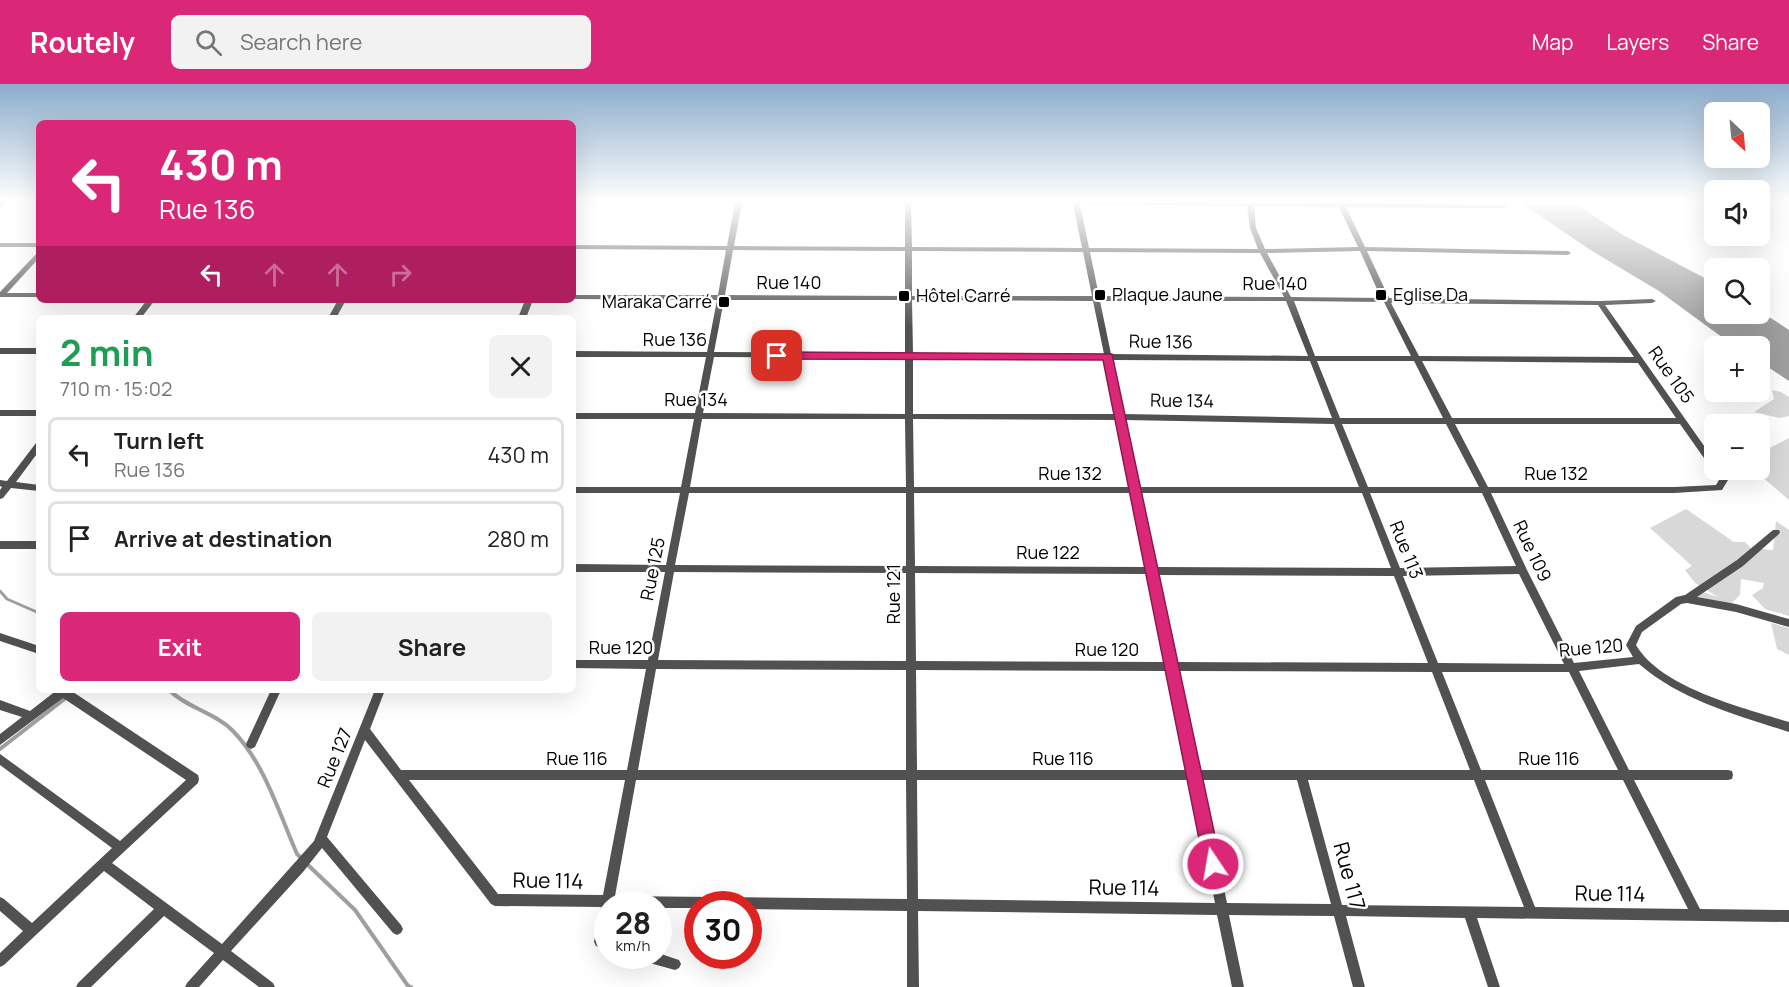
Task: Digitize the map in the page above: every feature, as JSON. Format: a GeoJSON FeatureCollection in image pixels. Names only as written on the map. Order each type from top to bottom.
{"type":"FeatureCollection","features":[{"type":"Feature","properties":{"kind":"street","name":"Rue 125"},"geometry":{"type":"LineString","coordinates":[[610,891],[731,243]]}},
{"type":"Feature","properties":{"kind":"street","name":"Rue 121"},"geometry":{"type":"LineString","coordinates":[[909,243],[913,987]]}},
{"type":"Feature","properties":{"kind":"street"},"geometry":{"type":"LineString","coordinates":[[1086,243],[1238,987]]}},
{"type":"Feature","properties":{"kind":"street","name":"Rue 113"},"geometry":{"type":"LineString","coordinates":[[1259,243],[1289,299],[1532,913]]}},
{"type":"Feature","properties":{"kind":"street","name":"Rue 109"},"geometry":{"type":"LineString","coordinates":[[1361,243],[1416,360],[1485,490],[1522,570],[1697,915]]}},
{"type":"Feature","properties":{"kind":"street"},"geometry":{"type":"LineString","coordinates":[[0,245],[36,245]]}},
{"type":"Feature","properties":{"kind":"street"},"geometry":{"type":"LineString","coordinates":[[576,247],[1262,251],[1364,249],[1568,253]]}},
{"type":"Feature","properties":{"kind":"street"},"geometry":{"type":"LineString","coordinates":[[0,295],[36,257]]}},
{"type":"Feature","properties":{"kind":"street"},"geometry":{"type":"LineString","coordinates":[[0,295],[36,295]]}},
{"type":"Feature","properties":{"kind":"street","name":"Rue 140"},"geometry":{"type":"LineString","coordinates":[[576,297],[1289,299],[1600,303],[1652,301]]}},
{"type":"Feature","properties":{"kind":"street"},"geometry":{"type":"LineString","coordinates":[[139,315],[149,303]]}},
{"type":"Feature","properties":{"kind":"street","name":"Rue 105"},"geometry":{"type":"LineString","coordinates":[[1600,303],[1704,451]]}},
{"type":"Feature","properties":{"kind":"street"},"geometry":{"type":"LineString","coordinates":[[0,351],[36,351]]}},
{"type":"Feature","properties":{"kind":"street","name":"Rue 136"},"geometry":{"type":"LineString","coordinates":[[576,354],[1108,356],[1313,360],[1640,360]]}},
{"type":"Feature","properties":{"kind":"street"},"geometry":{"type":"LineString","coordinates":[[0,413],[36,413]]}},
{"type":"Feature","properties":{"kind":"street","name":"Rue 134"},"geometry":{"type":"LineString","coordinates":[[576,416],[1683,421]]}},
{"type":"Feature","properties":{"kind":"street"},"geometry":{"type":"LineString","coordinates":[[0,496],[4,484],[36,448]]}},
{"type":"Feature","properties":{"kind":"street","name":"Rue 105"},"geometry":{"type":"LineString","coordinates":[[1674,490],[1719,488],[1724,480]]}},
{"type":"Feature","properties":{"kind":"street"},"geometry":{"type":"LineString","coordinates":[[4,484],[36,488]]}},
{"type":"Feature","properties":{"kind":"street","name":"Rue 132"},"geometry":{"type":"LineString","coordinates":[[576,490],[1674,490]]}},
{"type":"Feature","properties":{"kind":"street"},"geometry":{"type":"LineString","coordinates":[[1687,599],[1740,563],[1776,532]]}},
{"type":"Feature","properties":{"kind":"street"},"geometry":{"type":"LineString","coordinates":[[0,545],[36,545]]}},
{"type":"Feature","properties":{"kind":"street","name":"Rue 122"},"geometry":{"type":"LineString","coordinates":[[576,568],[1397,572],[1522,570]]}},
{"type":"Feature","properties":{"kind":"street"},"geometry":{"type":"LineString","coordinates":[[1789,623],[1736,608],[1687,599],[1679,600],[1639,629],[1631,645],[1640,660],[1666,678],[1728,709],[1789,727]]}},
{"type":"Feature","properties":{"kind":"street"},"geometry":{"type":"LineString","coordinates":[[0,637],[36,650]]}},
{"type":"Feature","properties":{"kind":"street","name":"Rue 120"},"geometry":{"type":"LineString","coordinates":[[576,664],[1571,668],[1640,660]]}},
{"type":"Feature","properties":{"kind":"street"},"geometry":{"type":"LineString","coordinates":[[0,740],[61,693]]}},
{"type":"Feature","properties":{"kind":"street"},"geometry":{"type":"LineString","coordinates":[[0,961],[194,779],[67,693]]}},
{"type":"Feature","properties":{"kind":"street"},"geometry":{"type":"LineString","coordinates":[[251,744],[275,693]]}},
{"type":"Feature","properties":{"kind":"street","name":"Rue 127"},"geometry":{"type":"LineString","coordinates":[[191,987],[314,850],[321,838],[379,693]]}},
{"type":"Feature","properties":{"kind":"street"},"geometry":{"type":"LineString","coordinates":[[0,705],[31,716]]}},
{"type":"Feature","properties":{"kind":"street"},"geometry":{"type":"LineString","coordinates":[[364,730],[399,775]]}},
{"type":"Feature","properties":{"kind":"street"},"geometry":{"type":"LineString","coordinates":[[0,759],[121,848]]}},
{"type":"Feature","properties":{"kind":"street","name":"Rue 116"},"geometry":{"type":"LineString","coordinates":[[399,775],[1728,775]]}},
{"type":"Feature","properties":{"kind":"street","name":"Rue 114"},"geometry":{"type":"LineString","coordinates":[[399,775],[495,900],[594,902]]}},
{"type":"Feature","properties":{"kind":"street","name":"Rue 117"},"geometry":{"type":"LineString","coordinates":[[1301,775],[1359,987]]}},
{"type":"Feature","properties":{"kind":"street"},"geometry":{"type":"LineString","coordinates":[[321,838],[397,929]]}},
{"type":"Feature","properties":{"kind":"street"},"geometry":{"type":"LineString","coordinates":[[104,864],[269,987]]}},
{"type":"Feature","properties":{"kind":"street"},"geometry":{"type":"LineString","coordinates":[[0,903],[32,931]]}},
{"type":"Feature","properties":{"kind":"street","name":"Rue 114"},"geometry":{"type":"LineString","coordinates":[[672,903],[1789,916]]}},
{"type":"Feature","properties":{"kind":"street"},"geometry":{"type":"LineString","coordinates":[[81,987],[162,909]]}},
{"type":"Feature","properties":{"kind":"street"},"geometry":{"type":"LineString","coordinates":[[1469,912],[1494,987]]}},
{"type":"Feature","properties":{"kind":"shaded area"},"geometry":{"type":"Polygon","coordinates":[[[1580,243],[1638,243],[1704,278],[1704,324],[1659,291],[1580,243]]]}},
{"type":"Feature","properties":{"kind":"shaded area"},"geometry":{"type":"Polygon","coordinates":[[[1770,318],[1789,330],[1789,381],[1770,369],[1770,336],[1720,336],[1704,324],[1770,324],[1770,318]]]}},
{"type":"Feature","properties":{"kind":"shaded area"},"geometry":{"type":"Polygon","coordinates":[[[1772,390],[1789,397],[1789,416],[1779,418],[1754,412],[1770,402],[1774,399],[1772,390]]]}},
{"type":"Feature","properties":{"kind":"shaded area"},"geometry":{"type":"Polygon","coordinates":[[[1789,438],[1789,500],[1766,480],[1770,480],[1770,448],[1789,438]]]}},
{"type":"Feature","properties":{"kind":"shaded area"},"geometry":{"type":"Polygon","coordinates":[[[1686,509],[1734,542],[1745,542],[1751,548],[1773,550],[1776,521],[1789,530],[1789,616],[1765,609],[1752,595],[1763,588],[1764,583],[1741,579],[1740,595],[1726,609],[1685,596],[1700,591],[1718,597],[1695,583],[1685,570],[1692,566],[1650,528],[1686,509]]]}},
{"type":"Feature","properties":{"kind":"shaded area"},"geometry":{"type":"Polygon","coordinates":[[[1771,623],[1789,628],[1789,655],[1777,649],[1771,623]]]}},
{"type":"Feature","properties":{"kind":"waterway"},"geometry":{"type":"LineString","coordinates":[[0,591],[7,599],[36,612]]}},
{"type":"Feature","properties":{"kind":"waterway"},"geometry":{"type":"LineString","coordinates":[[0,749],[72,693]]}},
{"type":"Feature","properties":{"kind":"waterway"},"geometry":{"type":"LineString","coordinates":[[172,693],[225,724],[243,743],[262,772],[297,854],[302,859]]}},
{"type":"Feature","properties":{"kind":"waterway"},"geometry":{"type":"LineString","coordinates":[[307,864],[355,910],[408,986],[411,987]]}},
{"type":"Feature","properties":{"kind":"place","name":"Plaque Jaune"},"geometry":{"type":"Point","coordinates":[1100,295]}},
{"type":"Feature","properties":{"kind":"place","name":"Eglise Da"},"geometry":{"type":"Point","coordinates":[1381,295]}},
{"type":"Feature","properties":{"kind":"place","name":"Hôtel Carré"},"geometry":{"type":"Point","coordinates":[904,296]}},
{"type":"Feature","properties":{"kind":"place","name":"Maraka Carré"},"geometry":{"type":"Point","coordinates":[724,302]}},
{"type":"Feature","properties":{"kind":"route"},"geometry":{"type":"LineString","coordinates":[[777,356],[1108,356],[1213,864]]}}]}
